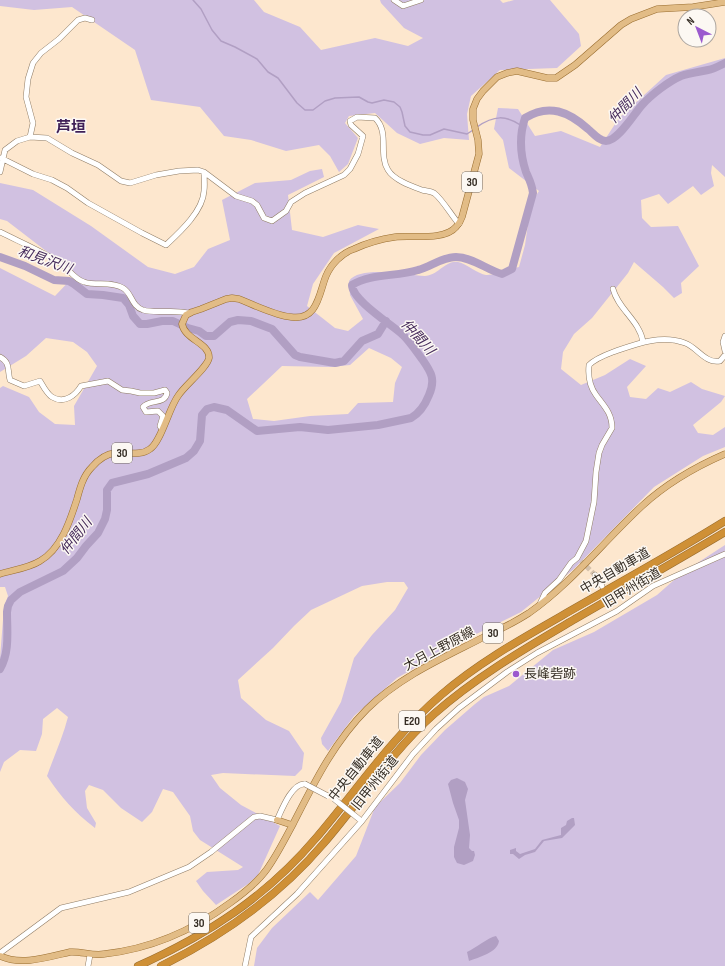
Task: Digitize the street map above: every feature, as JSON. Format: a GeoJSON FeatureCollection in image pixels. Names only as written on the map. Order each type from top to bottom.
{"type":"FeatureCollection","features":[{"type":"Feature","properties":{"kind":"highway","name":"中央自動車道"},"geometry":{"type":"LineString","coordinates":[[138,966],[174,950],[220,923],[240,910],[277,878],[315,839],[376,762],[410,724],[460,679],[517,642],[725,521]]}},
{"type":"Feature","properties":{"kind":"highway","name":"中央自動車道"},"geometry":{"type":"LineString","coordinates":[[162,966],[202,945],[259,907],[299,870],[323,844],[384,767],[416,732],[433,715],[468,686],[526,648],[725,532]]}},
{"type":"Feature","properties":{"kind":"highway"},"geometry":{"type":"LineString","coordinates":[[167,966],[202,945]]}},
{"type":"Feature","properties":{"kind":"main road","name":"30"},"geometry":{"type":"LineString","coordinates":[[459,224],[464,211],[479,154],[478,140],[473,120],[473,109],[483,91],[497,77],[517,71],[547,78],[556,78],[575,65],[618,28],[631,19],[657,10],[693,7],[725,2]]}},
{"type":"Feature","properties":{"kind":"main road"},"geometry":{"type":"LineString","coordinates":[[187,314],[232,298],[239,299],[289,317],[302,316],[311,312],[316,305],[331,266],[338,258],[350,250],[388,238],[442,235],[454,230],[459,224]]}},
{"type":"Feature","properties":{"kind":"main road","name":"30"},"geometry":{"type":"LineString","coordinates":[[0,574],[40,561],[54,548],[70,521],[84,478],[96,462],[106,455],[115,453],[138,454],[147,451],[155,445],[177,397],[204,367],[209,358],[204,347],[184,331],[182,322],[187,314]]}},
{"type":"Feature","properties":{"kind":"main road","name":"大月上野原線"},"geometry":{"type":"LineString","coordinates":[[0,955],[10,961],[25,964],[70,952],[101,955],[159,942],[209,918],[242,895],[261,876],[271,863],[336,746],[350,728],[378,699],[391,688],[415,672],[516,621],[539,606],[583,567],[615,532],[655,495],[692,470],[725,454]]}},
{"type":"Feature","properties":{"kind":"main road"},"geometry":{"type":"LineString","coordinates":[[277,820],[292,825]]}},
{"type":"Feature","properties":{"kind":"street"},"geometry":{"type":"LineString","coordinates":[[394,0],[403,6],[421,0]]}},
{"type":"Feature","properties":{"kind":"street"},"geometry":{"type":"LineString","coordinates":[[30,137],[33,123],[26,97],[28,79],[33,63],[41,52],[59,39],[78,20],[85,18],[92,20]]}},
{"type":"Feature","properties":{"kind":"street"},"geometry":{"type":"LineString","coordinates":[[0,172],[1,158],[8,147],[17,141],[30,137],[47,138],[72,153],[98,164],[121,181],[130,183],[156,175],[180,171],[198,170],[204,172],[236,196],[252,201],[257,205],[264,218],[272,221],[286,211],[291,202],[305,193],[344,175],[350,169],[358,154],[363,136],[351,125],[350,121],[358,117],[375,118],[381,123],[384,140],[384,162],[389,171],[393,176],[404,183],[433,193],[459,224]]}},
{"type":"Feature","properties":{"kind":"street"},"geometry":{"type":"LineString","coordinates":[[1,158],[33,174],[52,180],[67,188],[88,203],[166,245],[185,227],[197,209],[204,192],[204,172]]}},
{"type":"Feature","properties":{"kind":"street"},"geometry":{"type":"LineString","coordinates":[[0,232],[59,262],[77,278],[84,282],[113,285],[123,288],[128,293],[133,303],[143,310],[181,311],[187,314]]}},
{"type":"Feature","properties":{"kind":"street"},"geometry":{"type":"LineString","coordinates":[[612,289],[614,297],[637,327],[642,336],[643,342]]}},
{"type":"Feature","properties":{"kind":"street"},"geometry":{"type":"LineString","coordinates":[[725,336],[723,342],[725,351]]}},
{"type":"Feature","properties":{"kind":"street"},"geometry":{"type":"LineString","coordinates":[[539,606],[545,593],[559,580],[571,563],[579,560],[586,541],[594,502],[599,453],[612,428],[609,412],[593,390],[589,365],[605,356],[643,342],[666,339],[684,342],[707,358],[714,361],[720,361],[725,355]]}},
{"type":"Feature","properties":{"kind":"street"},"geometry":{"type":"LineString","coordinates":[[0,357],[4,359],[9,367],[8,374],[10,380],[24,386],[40,381],[51,396],[58,399],[67,399],[76,394],[82,386],[108,381],[122,390],[140,393],[154,393],[164,390],[166,393],[165,398],[146,404],[143,407],[146,412],[158,411],[163,416],[160,426],[162,429]]}},
{"type":"Feature","properties":{"kind":"street","name":"旧甲州街道"},"geometry":{"type":"LineString","coordinates":[[277,820],[293,790],[300,784],[305,784],[334,799],[360,820],[413,754],[436,729],[484,688],[517,665],[616,609],[653,586],[725,554]]}},
{"type":"Feature","properties":{"kind":"street"},"geometry":{"type":"LineString","coordinates":[[595,575],[602,586]]}},
{"type":"Feature","properties":{"kind":"street"},"geometry":{"type":"LineString","coordinates":[[0,955],[61,908],[129,892],[189,867],[211,852],[254,817],[260,816],[277,820]]}},
{"type":"Feature","properties":{"kind":"street"},"geometry":{"type":"LineString","coordinates":[[244,966],[252,937],[297,894],[360,820]]}},
{"type":"Feature","properties":{"kind":"street"},"geometry":{"type":"LineString","coordinates":[[88,966],[90,955]]}},
{"type":"Feature","properties":{"kind":"shaded area"},"geometry":{"type":"Polygon","coordinates":[[[0,0],[254,0],[264,12],[300,27],[321,50],[375,38],[408,46],[423,38],[404,28],[380,0],[500,0],[503,3],[514,0],[550,0],[579,34],[581,46],[557,68],[500,70],[471,96],[467,114],[469,140],[444,138],[420,144],[397,133],[375,113],[349,116],[345,123],[358,138],[348,164],[339,172],[330,156],[319,145],[286,151],[251,140],[224,136],[200,107],[151,100],[135,50],[72,7],[34,10],[0,6],[0,0]]]}},
{"type":"Feature","properties":{"kind":"shaded area"},"geometry":{"type":"Polygon","coordinates":[[[725,58],[725,177],[712,165],[711,173],[714,186],[701,195],[693,186],[668,204],[659,194],[641,200],[642,218],[651,227],[678,226],[699,266],[681,283],[682,293],[674,298],[634,262],[628,273],[592,318],[574,334],[563,352],[561,369],[581,385],[605,375],[630,359],[646,366],[627,387],[630,397],[646,399],[658,388],[670,392],[691,382],[702,389],[725,396],[721,402],[693,425],[698,433],[713,435],[725,427],[725,447],[703,456],[654,487],[574,569],[521,612],[460,642],[397,678],[354,716],[328,751],[322,744],[321,738],[341,702],[354,658],[372,635],[395,610],[408,588],[404,582],[387,582],[362,586],[311,610],[238,680],[241,698],[266,720],[289,731],[304,753],[302,769],[295,776],[223,773],[211,775],[220,788],[241,805],[280,826],[258,875],[248,884],[216,905],[196,881],[207,872],[238,870],[243,867],[200,840],[193,831],[190,816],[173,792],[163,789],[152,812],[142,822],[121,808],[103,790],[89,785],[85,791],[87,808],[96,823],[95,828],[63,798],[47,776],[68,717],[57,708],[43,719],[42,734],[36,751],[20,750],[4,762],[0,772],[0,658],[4,607],[8,596],[5,587],[0,587],[0,388],[3,386],[29,397],[39,412],[55,424],[75,425],[74,406],[97,366],[87,352],[73,342],[46,338],[26,356],[0,372],[0,268],[55,296],[76,274],[7,221],[0,219],[0,183],[33,190],[91,226],[148,267],[175,274],[194,267],[208,249],[230,240],[222,200],[255,183],[291,180],[310,171],[322,169],[324,177],[288,195],[292,230],[323,237],[358,225],[379,229],[334,253],[313,284],[307,306],[335,328],[348,331],[363,319],[350,295],[349,281],[355,276],[363,273],[384,272],[425,276],[434,274],[449,263],[454,262],[461,263],[486,275],[519,267],[525,245],[531,203],[539,191],[509,168],[503,140],[494,129],[498,108],[518,109],[535,136],[561,131],[600,147],[619,118],[666,75],[725,58]],[[369,348],[350,365],[331,367],[282,366],[247,399],[253,419],[274,421],[310,416],[348,414],[358,403],[393,402],[395,383],[402,367],[391,358],[369,348]]]}},
{"type":"Feature","properties":{"kind":"shaded area"},"geometry":{"type":"Polygon","coordinates":[[[725,545],[725,966],[254,966],[257,948],[272,928],[310,892],[318,900],[356,856],[375,807],[400,783],[421,755],[445,730],[484,697],[509,686],[553,650],[594,632],[657,595],[682,573],[725,545]]]}},
{"type":"Feature","properties":{"kind":"shaded area"},"geometry":{"type":"Polygon","coordinates":[[[457,778],[465,782],[468,789],[465,800],[470,835],[469,848],[474,851],[475,855],[473,861],[464,865],[457,863],[454,857],[454,847],[459,828],[459,820],[448,784],[451,780],[457,778]]]}},
{"type":"Feature","properties":{"kind":"shaded area"},"geometry":{"type":"Polygon","coordinates":[[[572,818],[574,818],[575,825],[562,838],[544,841],[535,852],[525,855],[519,859],[513,854],[510,854],[510,850],[516,848],[516,851],[520,854],[535,849],[542,840],[561,835],[561,828],[572,818]]]}},
{"type":"Feature","properties":{"kind":"shaded area"},"geometry":{"type":"Polygon","coordinates":[[[496,936],[499,941],[495,949],[469,961],[467,952],[496,936]]]}},
{"type":"Feature","properties":{"kind":"waterway"},"geometry":{"type":"LineString","coordinates":[[193,0],[201,9],[212,30],[221,41],[257,59],[268,72],[278,78],[297,103],[305,110],[313,110],[325,101],[335,98],[359,97],[372,103],[384,100],[394,102],[400,107],[405,126],[410,132],[430,135],[444,129],[467,134],[473,130]]}},
{"type":"Feature","properties":{"kind":"waterway","name":"仲間川"},"geometry":{"type":"LineString","coordinates":[[0,669],[7,649],[7,612],[11,600],[20,592],[63,571],[77,558],[98,533],[105,519],[107,510],[107,490],[112,483],[148,474],[186,458],[194,451],[200,441],[202,415],[207,409],[214,407],[227,410],[257,431],[300,427],[328,430],[378,425],[411,418],[420,411],[427,399],[432,384],[432,376],[428,368],[406,338],[358,298],[352,285],[359,281],[375,277],[401,274],[418,270],[451,257],[468,259],[502,274],[512,269],[533,193],[521,152],[521,138],[525,118],[534,113],[550,110],[566,114],[581,123],[601,140],[611,140],[621,132],[646,101],[676,78],[691,73],[712,69],[725,63]]}},
{"type":"Feature","properties":{"kind":"waterway"},"geometry":{"type":"LineString","coordinates":[[477,127],[489,120],[500,118],[511,120],[522,126]]}},
{"type":"Feature","properties":{"kind":"waterway","name":"和見沢川"},"geometry":{"type":"LineString","coordinates":[[0,257],[25,266],[54,280],[69,281],[87,294],[123,298],[129,305],[133,316],[140,324],[173,321],[199,331],[206,336],[214,336],[230,322],[238,320],[251,321],[272,329],[295,355],[335,363],[344,361],[362,341],[378,334],[386,321]]}},
{"type":"Feature","properties":{"kind":"tunnel"},"geometry":{"type":"LineString","coordinates":[[581,561],[595,575]]}},
{"type":"Feature","properties":{"kind":"tunnel"},"geometry":{"type":"LineString","coordinates":[[604,588],[615,607]]}},
{"type":"Feature","properties":{"kind":"place","name":"長峰砦跡"},"geometry":{"type":"Point","coordinates":[516,674]}},
{"type":"Feature","properties":{"kind":"district","name":"芦垣"},"geometry":{"type":"Point","coordinates":[71,127]}}]}
